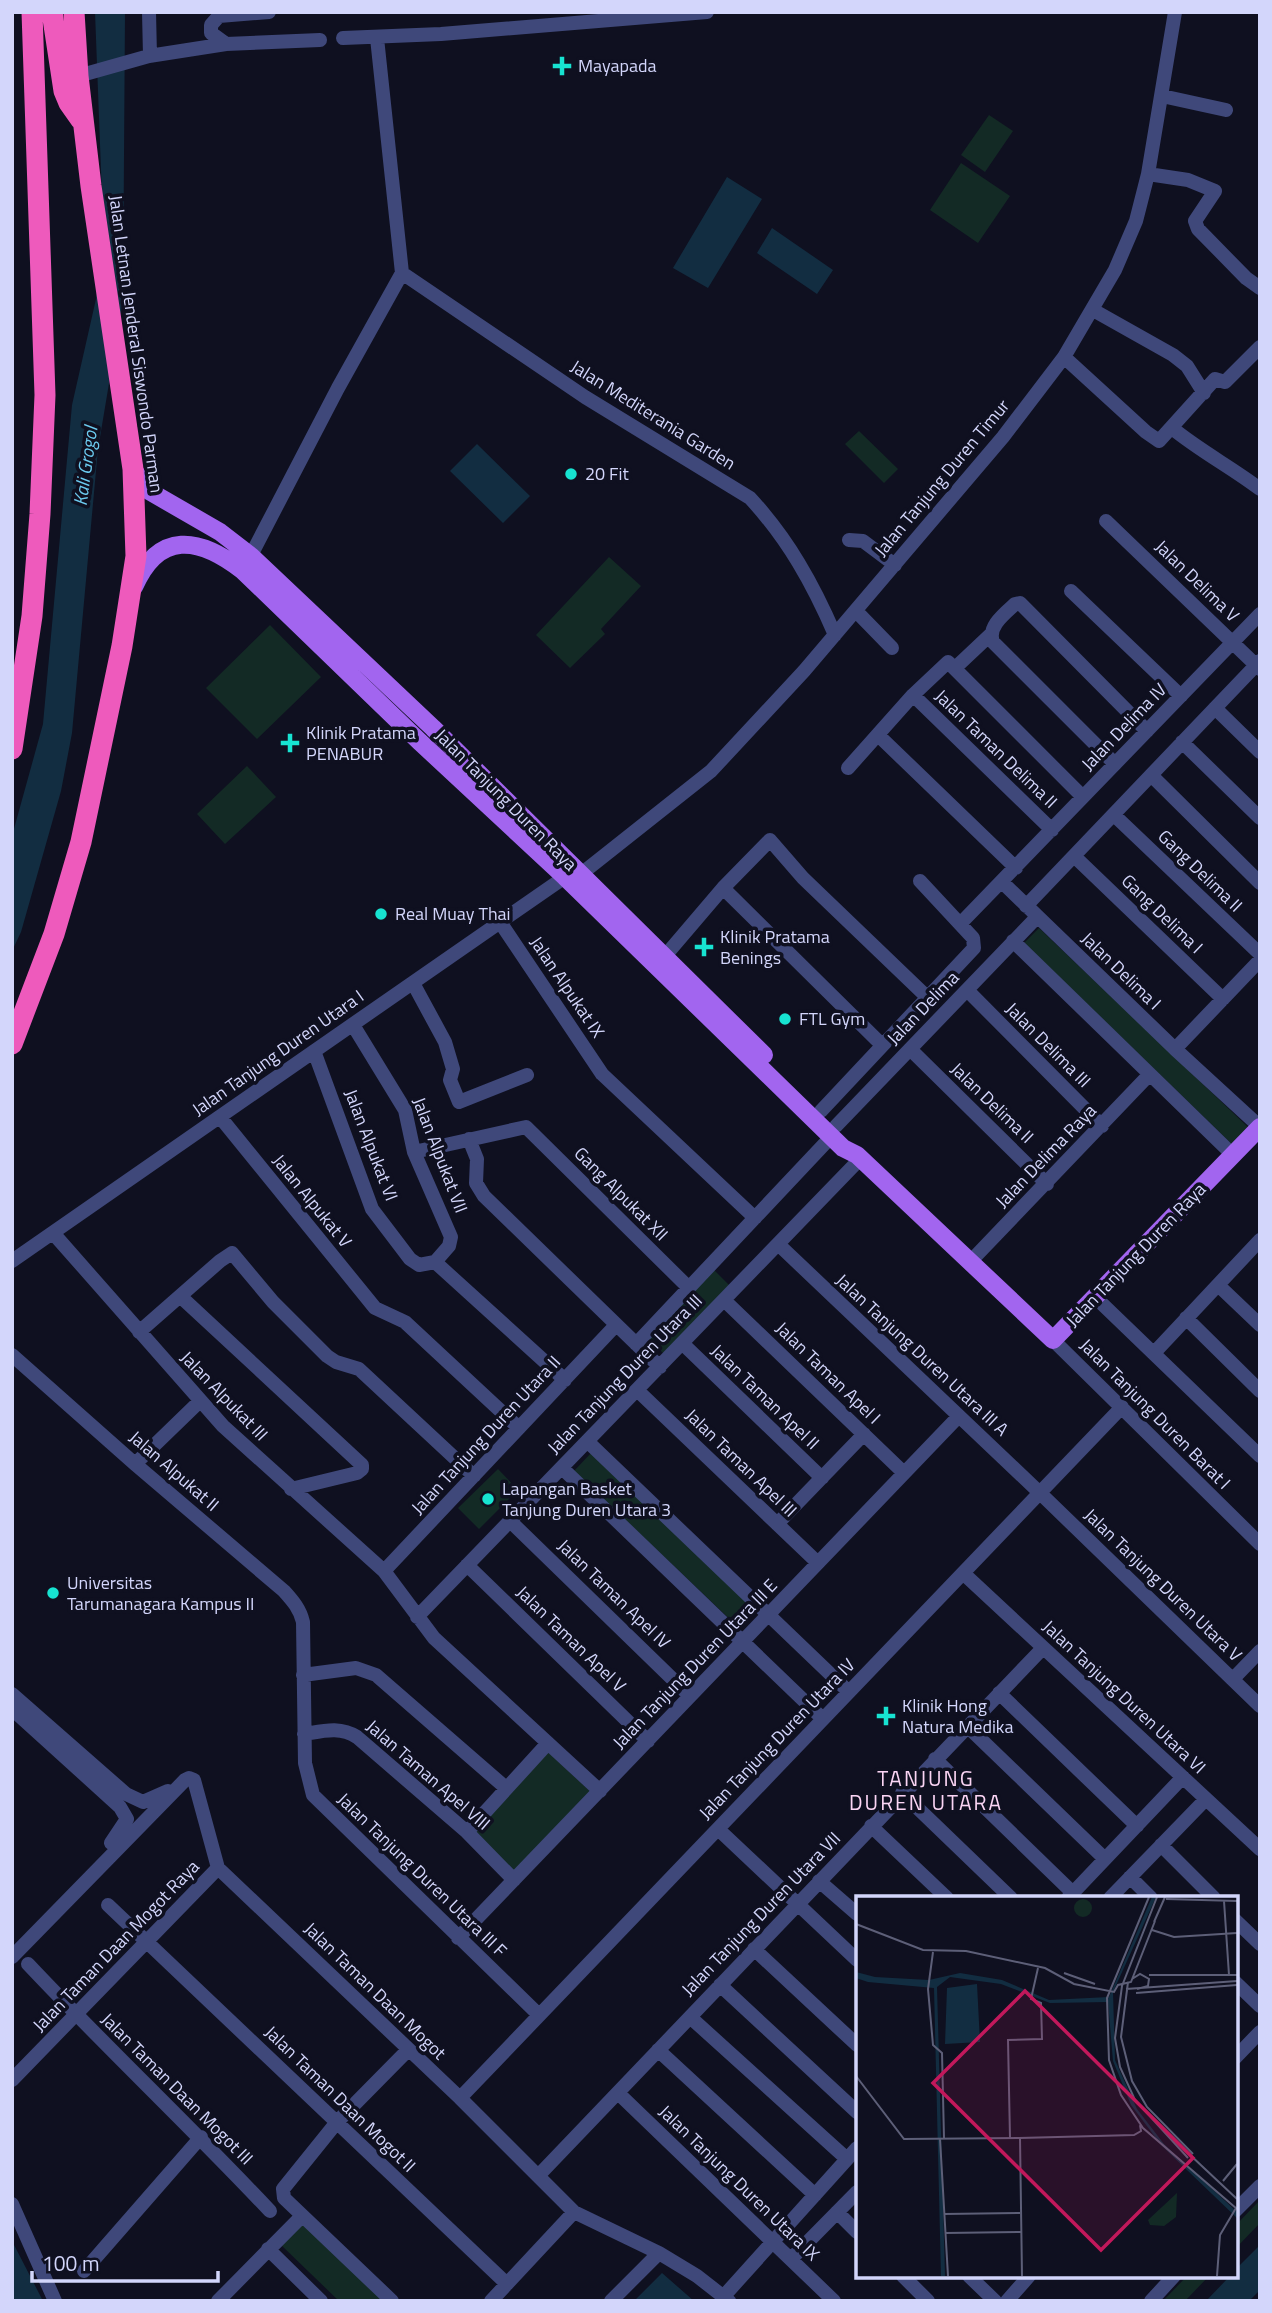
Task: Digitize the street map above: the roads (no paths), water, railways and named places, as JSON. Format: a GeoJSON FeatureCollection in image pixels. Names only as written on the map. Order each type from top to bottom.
{"type":"FeatureCollection","features":[{"type":"Feature","properties":{"kind":"highway"},"geometry":{"type":"LineString","coordinates":[[12,749],[32,616],[45,395],[32,12]]}},
{"type":"Feature","properties":{"kind":"highway"},"geometry":{"type":"LineString","coordinates":[[52,12],[64,91],[69,103],[85,124]]}},
{"type":"Feature","properties":{"kind":"highway","name":"Jalan Letnan Jenderal Siswondo Parman"},"geometry":{"type":"LineString","coordinates":[[12,1044],[54,934],[81,842],[100,757],[136,556],[133,469],[91,186],[85,124],[87,74],[74,12]]}},
{"type":"Feature","properties":{"kind":"main road","name":"Jalan Tanjung Duren Raya"},"geometry":{"type":"LineString","coordinates":[[133,469],[145,487],[155,495],[220,532],[247,563],[433,728],[573,876],[833,1131],[851,1141],[859,1157],[1053,1340],[1260,1127]]}},
{"type":"Feature","properties":{"kind":"main road","name":"Jalan Tanjung Duren Raya"},"geometry":{"type":"LineString","coordinates":[[131,595],[147,563],[157,553],[169,547],[207,549],[247,563]]}},
{"type":"Feature","properties":{"kind":"main road","name":"Jalan Tanjung Duren Raya"},"geometry":{"type":"LineString","coordinates":[[573,876],[665,956],[821,1111],[833,1131]]}},
{"type":"Feature","properties":{"kind":"street"},"geometry":{"type":"LineString","coordinates":[[149,12],[150,56]]}},
{"type":"Feature","properties":{"kind":"street"},"geometry":{"type":"LineString","coordinates":[[226,44],[211,33],[211,25],[219,16],[269,12]]}},
{"type":"Feature","properties":{"kind":"street"},"geometry":{"type":"LineString","coordinates":[[343,38],[611,22],[707,12]]}},
{"type":"Feature","properties":{"kind":"street","name":"Jalan Tanjung Duren Timur"},"geometry":{"type":"LineString","coordinates":[[573,876],[710,772],[856,611],[1003,437],[1064,357],[1115,270],[1129,238],[1148,174],[1175,12]]}},
{"type":"Feature","properties":{"kind":"street"},"geometry":{"type":"LineString","coordinates":[[247,563],[401,273],[377,37]]}},
{"type":"Feature","properties":{"kind":"street"},"geometry":{"type":"LineString","coordinates":[[87,74],[150,56],[226,44],[320,40]]}},
{"type":"Feature","properties":{"kind":"street"},"geometry":{"type":"LineString","coordinates":[[1161,96],[1226,110]]}},
{"type":"Feature","properties":{"kind":"street"},"geometry":{"type":"LineString","coordinates":[[1148,174],[1188,180],[1215,191],[1195,221],[1198,229],[1246,278],[1260,288]]}},
{"type":"Feature","properties":{"kind":"street","name":"Jalan Mediterania Garden"},"geometry":{"type":"LineString","coordinates":[[401,273],[585,397],[750,498],[770,520],[808,576],[835,635]]}},
{"type":"Feature","properties":{"kind":"street"},"geometry":{"type":"LineString","coordinates":[[1093,310],[1173,355],[1187,366],[1204,393]]}},
{"type":"Feature","properties":{"kind":"street"},"geometry":{"type":"LineString","coordinates":[[1064,357],[1157,441],[1161,440],[1217,379],[1225,382],[1260,347]]}},
{"type":"Feature","properties":{"kind":"street"},"geometry":{"type":"LineString","coordinates":[[1172,428],[1196,448],[1233,468],[1260,489]]}},
{"type":"Feature","properties":{"kind":"street","name":"Jalan Delima V"},"geometry":{"type":"LineString","coordinates":[[1106,521],[1259,665]]}},
{"type":"Feature","properties":{"kind":"street"},"geometry":{"type":"LineString","coordinates":[[849,540],[863,541],[895,565]]}},
{"type":"Feature","properties":{"kind":"street"},"geometry":{"type":"LineString","coordinates":[[1071,590],[1181,696]]}},
{"type":"Feature","properties":{"kind":"street"},"geometry":{"type":"LineString","coordinates":[[955,668],[990,635],[992,628],[1015,604],[1020,603],[1147,731]]}},
{"type":"Feature","properties":{"kind":"street"},"geometry":{"type":"LineString","coordinates":[[856,611],[892,648]]}},
{"type":"Feature","properties":{"kind":"street","name":"Jalan Delima IV"},"geometry":{"type":"LineString","coordinates":[[1002,882],[1260,614]]}},
{"type":"Feature","properties":{"kind":"street"},"geometry":{"type":"LineString","coordinates":[[990,635],[993,642],[1115,764]]}},
{"type":"Feature","properties":{"kind":"street"},"geometry":{"type":"LineString","coordinates":[[848,768],[913,695],[947,663],[1083,797]]}},
{"type":"Feature","properties":{"kind":"street"},"geometry":{"type":"LineString","coordinates":[[1032,912],[1074,856],[1259,665]]}},
{"type":"Feature","properties":{"kind":"street","name":"Jalan Taman Delima II"},"geometry":{"type":"LineString","coordinates":[[913,695],[1052,830]]}},
{"type":"Feature","properties":{"kind":"street"},"geometry":{"type":"LineString","coordinates":[[1215,708],[1260,751]]}},
{"type":"Feature","properties":{"kind":"street"},"geometry":{"type":"LineString","coordinates":[[878,735],[1016,868]]}},
{"type":"Feature","properties":{"kind":"street"},"geometry":{"type":"LineString","coordinates":[[1182,742],[1260,818]]}},
{"type":"Feature","properties":{"kind":"street"},"geometry":{"type":"LineString","coordinates":[[1151,775],[1260,883]]}},
{"type":"Feature","properties":{"kind":"street","name":"Gang Delima II"},"geometry":{"type":"LineString","coordinates":[[1114,815],[1260,954]]}},
{"type":"Feature","properties":{"kind":"street"},"geometry":{"type":"LineString","coordinates":[[665,956],[767,841],[774,841],[803,878],[927,997]]}},
{"type":"Feature","properties":{"kind":"street","name":"Gang Delima I"},"geometry":{"type":"LineString","coordinates":[[1074,856],[1223,999]]}},
{"type":"Feature","properties":{"kind":"street","name":"Jalan Tanjung Duren Utara I"},"geometry":{"type":"LineString","coordinates":[[12,1261],[500,922],[573,876]]}},
{"type":"Feature","properties":{"kind":"street"},"geometry":{"type":"LineString","coordinates":[[920,881],[961,925],[1002,882]]}},
{"type":"Feature","properties":{"kind":"street","name":"Jalan Delima I"},"geometry":{"type":"LineString","coordinates":[[1002,882],[1260,1127]]}},
{"type":"Feature","properties":{"kind":"street"},"geometry":{"type":"LineString","coordinates":[[723,888],[882,1045]]}},
{"type":"Feature","properties":{"kind":"street","name":"Jalan Delima"},"geometry":{"type":"LineString","coordinates":[[833,1131],[1013,941],[1032,912]]}},
{"type":"Feature","properties":{"kind":"street","name":"Jalan Alpukat IX"},"geometry":{"type":"LineString","coordinates":[[500,922],[602,1073],[755,1218]]}},
{"type":"Feature","properties":{"kind":"street","name":"Jalan Delima"},"geometry":{"type":"LineString","coordinates":[[821,1111],[975,944],[974,938],[961,925]]}},
{"type":"Feature","properties":{"kind":"street"},"geometry":{"type":"LineString","coordinates":[[1013,941],[1233,1155]]}},
{"type":"Feature","properties":{"kind":"street"},"geometry":{"type":"LineString","coordinates":[[1175,1049],[1260,960]]}},
{"type":"Feature","properties":{"kind":"street"},"geometry":{"type":"LineString","coordinates":[[413,983],[445,1042],[453,1069],[450,1080],[459,1102],[527,1075]]}},
{"type":"Feature","properties":{"kind":"street","name":"Jalan Delima III"},"geometry":{"type":"LineString","coordinates":[[967,990],[1102,1126]]}},
{"type":"Feature","properties":{"kind":"street","name":"Jalan Alpukat VII"},"geometry":{"type":"LineString","coordinates":[[353,1025],[405,1111],[414,1152],[452,1237],[449,1246],[435,1262]]}},
{"type":"Feature","properties":{"kind":"street","name":"Jalan Delima II"},"geometry":{"type":"LineString","coordinates":[[910,1049],[1047,1184]]}},
{"type":"Feature","properties":{"kind":"street","name":"Jalan Alpukat VI"},"geometry":{"type":"LineString","coordinates":[[314,1051],[372,1209],[410,1259],[419,1265],[435,1262]]}},
{"type":"Feature","properties":{"kind":"street","name":"Jalan Delima Raya"},"geometry":{"type":"LineString","coordinates":[[970,1262],[1149,1075]]}},
{"type":"Feature","properties":{"kind":"street","name":"Jalan Alpukat V"},"geometry":{"type":"LineString","coordinates":[[220,1117],[375,1308],[405,1322],[519,1428]]}},
{"type":"Feature","properties":{"kind":"street","name":"Gang Alpukat XII"},"geometry":{"type":"LineString","coordinates":[[469,1139],[526,1127],[689,1288]]}},
{"type":"Feature","properties":{"kind":"street"},"geometry":{"type":"LineString","coordinates":[[636,1344],[833,1131]]}},
{"type":"Feature","properties":{"kind":"street"},"geometry":{"type":"LineString","coordinates":[[414,1152],[469,1139],[477,1159],[475,1175],[479,1190],[660,1367]]}},
{"type":"Feature","properties":{"kind":"street","name":"Jalan Tanjung Duren Utara III"},"geometry":{"type":"LineString","coordinates":[[417,1617],[859,1157]]}},
{"type":"Feature","properties":{"kind":"street","name":"Jalan Alpukat III"},"geometry":{"type":"LineString","coordinates":[[53,1233],[199,1402],[291,1489],[384,1571],[434,1638],[600,1791]]}},
{"type":"Feature","properties":{"kind":"street"},"geometry":{"type":"LineString","coordinates":[[1154,1353],[1260,1240]]}},
{"type":"Feature","properties":{"kind":"street","name":"Jalan Tanjung Duren Utara III A"},"geometry":{"type":"LineString","coordinates":[[778,1244],[1040,1493]]}},
{"type":"Feature","properties":{"kind":"street"},"geometry":{"type":"LineString","coordinates":[[1248,1252],[1260,1263]]}},
{"type":"Feature","properties":{"kind":"street"},"geometry":{"type":"LineString","coordinates":[[139,1332],[232,1254],[273,1302],[327,1356],[335,1362],[359,1369],[474,1476]]}},
{"type":"Feature","properties":{"kind":"street"},"geometry":{"type":"LineString","coordinates":[[435,1262],[565,1380]]}},
{"type":"Feature","properties":{"kind":"street"},"geometry":{"type":"LineString","coordinates":[[1218,1285],[1260,1325]]}},
{"type":"Feature","properties":{"kind":"street"},"geometry":{"type":"LineString","coordinates":[[180,1296],[362,1465],[357,1474],[291,1489]]}},
{"type":"Feature","properties":{"kind":"street"},"geometry":{"type":"LineString","coordinates":[[1095,1297],[1260,1456]]}},
{"type":"Feature","properties":{"kind":"street","name":"Jalan Taman Apel I"},"geometry":{"type":"LineString","coordinates":[[724,1300],[904,1473]]}},
{"type":"Feature","properties":{"kind":"street"},"geometry":{"type":"LineString","coordinates":[[1186,1318],[1260,1391]]}},
{"type":"Feature","properties":{"kind":"street","name":"Jalan Tanjung Duren Utara II"},"geometry":{"type":"LineString","coordinates":[[384,1571],[616,1325]]}},
{"type":"Feature","properties":{"kind":"street","name":"Jalan Tanjung Duren Barat I"},"geometry":{"type":"LineString","coordinates":[[1053,1340],[1260,1544]]}},
{"type":"Feature","properties":{"kind":"street","name":"Jalan Taman Apel II"},"geometry":{"type":"LineString","coordinates":[[682,1343],[822,1478]]}},
{"type":"Feature","properties":{"kind":"street","name":"Jalan Alpukat II"},"geometry":{"type":"LineString","coordinates":[[12,1355],[284,1591],[300,1612],[303,1622]]}},
{"type":"Feature","properties":{"kind":"street","name":"Jalan Taman Apel III"},"geometry":{"type":"LineString","coordinates":[[637,1390],[817,1563]]}},
{"type":"Feature","properties":{"kind":"street"},"geometry":{"type":"LineString","coordinates":[[135,1464],[199,1402]]}},
{"type":"Feature","properties":{"kind":"street","name":"Jalan Tanjung Duren Utara IV"},"geometry":{"type":"LineString","coordinates":[[460,2098],[1122,1408]]}},
{"type":"Feature","properties":{"kind":"street","name":"Jalan Tanjung Duren Utara III E"},"geometry":{"type":"LineString","coordinates":[[458,1938],[959,1416]]}},
{"type":"Feature","properties":{"kind":"street"},"geometry":{"type":"LineString","coordinates":[[777,1524],[864,1434]]}},
{"type":"Feature","properties":{"kind":"street"},"geometry":{"type":"LineString","coordinates":[[587,1441],[849,1692]]}},
{"type":"Feature","properties":{"kind":"street"},"geometry":{"type":"LineString","coordinates":[[562,1468],[823,1719]]}},
{"type":"Feature","properties":{"kind":"street","name":"Jalan Tanjung Duren Utara V"},"geometry":{"type":"LineString","coordinates":[[1040,1493],[1260,1706]]}},
{"type":"Feature","properties":{"kind":"street","name":"Jalan Taman Apel IV"},"geometry":{"type":"LineString","coordinates":[[510,1521],[691,1696]]}},
{"type":"Feature","properties":{"kind":"street","name":"Jalan Taman Apel V"},"geometry":{"type":"LineString","coordinates":[[467,1565],[648,1741]]}},
{"type":"Feature","properties":{"kind":"street","name":"Jalan Tanjung Duren Utara VI"},"geometry":{"type":"LineString","coordinates":[[963,1573],[1260,1849]]}},
{"type":"Feature","properties":{"kind":"street","name":"Jalan Tanjung Duren Utara III F"},"geometry":{"type":"LineString","coordinates":[[303,1622],[304,1734],[307,1775],[313,1795],[539,2015]]}},
{"type":"Feature","properties":{"kind":"street","name":"Jalan Tanjung Duren Utara VII"},"geometry":{"type":"LineString","coordinates":[[538,2176],[1043,1648]]}},
{"type":"Feature","properties":{"kind":"street"},"geometry":{"type":"LineString","coordinates":[[1233,1679],[1260,1651]]}},
{"type":"Feature","properties":{"kind":"street"},"geometry":{"type":"LineString","coordinates":[[303,1675],[356,1668],[376,1675],[506,1788]]}},
{"type":"Feature","properties":{"kind":"street"},"geometry":{"type":"LineString","coordinates":[[999,1693],[1137,1826]]}},
{"type":"Feature","properties":{"kind":"street"},"geometry":{"type":"LineString","coordinates":[[12,1694],[117,1788],[133,1798],[146,1801],[184,1782],[196,1782],[218,1868]]}},
{"type":"Feature","properties":{"kind":"street"},"geometry":{"type":"LineString","coordinates":[[12,1709],[97,1785],[125,1815],[125,1824],[79,1880],[72,1894]]}},
{"type":"Feature","properties":{"kind":"street"},"geometry":{"type":"LineString","coordinates":[[967,1726],[1105,1859]]}},
{"type":"Feature","properties":{"kind":"street","name":"Jalan Taman Apel VIII"},"geometry":{"type":"LineString","coordinates":[[304,1734],[347,1730],[467,1832],[514,1880]]}},
{"type":"Feature","properties":{"kind":"street"},"geometry":{"type":"LineString","coordinates":[[467,1832],[548,1743]]}},
{"type":"Feature","properties":{"kind":"street"},"geometry":{"type":"LineString","coordinates":[[935,1759],[1071,1896],[1183,1777]]}},
{"type":"Feature","properties":{"kind":"street"},"geometry":{"type":"LineString","coordinates":[[12,1957],[184,1782]]}},
{"type":"Feature","properties":{"kind":"street"},"geometry":{"type":"LineString","coordinates":[[902,1793],[1009,1896]]}},
{"type":"Feature","properties":{"kind":"street"},"geometry":{"type":"LineString","coordinates":[[1112,1896],[1206,1799]]}},
{"type":"Feature","properties":{"kind":"street"},"geometry":{"type":"LineString","coordinates":[[871,1826],[945,1896]]}},
{"type":"Feature","properties":{"kind":"street"},"geometry":{"type":"LineString","coordinates":[[718,1829],[856,1959]]}},
{"type":"Feature","properties":{"kind":"street"},"geometry":{"type":"LineString","coordinates":[[1161,1845],[1212,1896]]}},
{"type":"Feature","properties":{"kind":"street","name":"Jalan Taman Daan Mogot Raya"},"geometry":{"type":"LineString","coordinates":[[12,2080],[218,1868]]}},
{"type":"Feature","properties":{"kind":"street","name":"Jalan Taman Daan Mogot"},"geometry":{"type":"LineString","coordinates":[[218,1868],[460,2098],[574,2212],[659,2253],[697,2276],[726,2299]]}},
{"type":"Feature","properties":{"kind":"street"},"geometry":{"type":"LineString","coordinates":[[1130,1877],[1149,1896]]}},
{"type":"Feature","properties":{"kind":"street"},"geometry":{"type":"LineString","coordinates":[[819,1881],[856,1913]]}},
{"type":"Feature","properties":{"kind":"street","name":"Jalan Taman Daan Mogot II"},"geometry":{"type":"LineString","coordinates":[[108,1905],[507,2284]]}},
{"type":"Feature","properties":{"kind":"street"},"geometry":{"type":"LineString","coordinates":[[1237,1922],[1260,1944]]}},
{"type":"Feature","properties":{"kind":"street"},"geometry":{"type":"LineString","coordinates":[[754,1949],[856,2044]]}},
{"type":"Feature","properties":{"kind":"street","name":"Jalan Taman Daan Mogot III"},"geometry":{"type":"LineString","coordinates":[[28,1964],[76,2015],[201,2137],[270,2211]]}},
{"type":"Feature","properties":{"kind":"street"},"geometry":{"type":"LineString","coordinates":[[1237,1984],[1260,2006]]}},
{"type":"Feature","properties":{"kind":"street"},"geometry":{"type":"LineString","coordinates":[[720,1985],[856,2111]]}},
{"type":"Feature","properties":{"kind":"street"},"geometry":{"type":"LineString","coordinates":[[690,2017],[852,2153],[726,2299]]}},
{"type":"Feature","properties":{"kind":"street"},"geometry":{"type":"LineString","coordinates":[[1237,2052],[1260,2032]]}},
{"type":"Feature","properties":{"kind":"street"},"geometry":{"type":"LineString","coordinates":[[393,2301],[284,2198],[283,2189],[337,2122],[408,2050]]}},
{"type":"Feature","properties":{"kind":"street"},"geometry":{"type":"LineString","coordinates":[[658,2050],[815,2195]]}},
{"type":"Feature","properties":{"kind":"street","name":"Jalan Tanjung Duren Utara IX"},"geometry":{"type":"LineString","coordinates":[[618,2093],[834,2301]]}},
{"type":"Feature","properties":{"kind":"street"},"geometry":{"type":"LineString","coordinates":[[83,2271],[201,2137]]}},
{"type":"Feature","properties":{"kind":"street"},"geometry":{"type":"LineString","coordinates":[[1237,2208],[1260,2186]]}},
{"type":"Feature","properties":{"kind":"street"},"geometry":{"type":"LineString","coordinates":[[791,2259],[856,2193]]}},
{"type":"Feature","properties":{"kind":"street"},"geometry":{"type":"LineString","coordinates":[[12,2204],[16,2220],[55,2301]]}},
{"type":"Feature","properties":{"kind":"street"},"geometry":{"type":"LineString","coordinates":[[491,2301],[574,2212]]}},
{"type":"Feature","properties":{"kind":"street"},"geometry":{"type":"LineString","coordinates":[[837,2213],[856,2231]]}},
{"type":"Feature","properties":{"kind":"street"},"geometry":{"type":"LineString","coordinates":[[218,2301],[302,2216]]}},
{"type":"Feature","properties":{"kind":"street"},"geometry":{"type":"LineString","coordinates":[[268,2249],[321,2301]]}},
{"type":"Feature","properties":{"kind":"street"},"geometry":{"type":"LineString","coordinates":[[611,2301],[659,2253]]}},
{"type":"Feature","properties":{"kind":"street"},"geometry":{"type":"LineString","coordinates":[[905,2278],[928,2301]]}},
{"type":"Feature","properties":{"kind":"street"},"geometry":{"type":"LineString","coordinates":[[971,2278],[995,2301]]}},
{"type":"Feature","properties":{"kind":"street"},"geometry":{"type":"LineString","coordinates":[[1007,2301],[1027,2278]]}},
{"type":"Feature","properties":{"kind":"street"},"geometry":{"type":"LineString","coordinates":[[1151,2301],[1172,2278]]}},
{"type":"Feature","properties":{"kind":"water","name":"Kali Grogol"},"geometry":{"type":"Polygon","coordinates":[[[95,12],[125,12],[123,300],[98,449],[72,733],[61,791],[21,932],[12,951],[12,836],[43,724],[72,405],[96,299],[103,223],[95,12]]]}},
{"type":"Feature","properties":{"kind":"water"},"geometry":{"type":"Polygon","coordinates":[[[727,177],[762,199],[708,288],[673,268],[727,177]]]}},
{"type":"Feature","properties":{"kind":"water"},"geometry":{"type":"Polygon","coordinates":[[[772,228],[833,270],[817,294],[757,253],[772,228]]]}},
{"type":"Feature","properties":{"kind":"water"},"geometry":{"type":"Polygon","coordinates":[[[477,444],[530,496],[503,523],[450,471],[477,444]]]}},
{"type":"Feature","properties":{"kind":"water"},"geometry":{"type":"Polygon","coordinates":[[[12,2241],[43,2301],[12,2301],[12,2241]]]}},
{"type":"Feature","properties":{"kind":"water"},"geometry":{"type":"Polygon","coordinates":[[[1260,2245],[1260,2290],[1249,2301],[1206,2301],[1228,2278],[1237,2278],[1237,2268],[1260,2245]]]}},
{"type":"Feature","properties":{"kind":"water"},"geometry":{"type":"Polygon","coordinates":[[[662,2273],[694,2301],[634,2301],[662,2273]]]}},
{"type":"Feature","properties":{"kind":"place","name":"Mayapada"},"geometry":{"type":"Point","coordinates":[562,66]}},
{"type":"Feature","properties":{"kind":"place","name":"20 Fit"},"geometry":{"type":"Point","coordinates":[571,474]}},
{"type":"Feature","properties":{"kind":"place","name":"Klinik Pratama PENABUR"},"geometry":{"type":"Point","coordinates":[290,743]}},
{"type":"Feature","properties":{"kind":"place","name":"Real Muay Thai"},"geometry":{"type":"Point","coordinates":[381,914]}},
{"type":"Feature","properties":{"kind":"place","name":"Klinik Pratama Benings"},"geometry":{"type":"Point","coordinates":[704,947]}},
{"type":"Feature","properties":{"kind":"place","name":"FTL Gym"},"geometry":{"type":"Point","coordinates":[785,1019]}},
{"type":"Feature","properties":{"kind":"place","name":"Lapangan Basket Tanjung Duren Utara 3"},"geometry":{"type":"Point","coordinates":[488,1499]}},
{"type":"Feature","properties":{"kind":"place","name":"Universitas Tarumanagara Kampus II"},"geometry":{"type":"Point","coordinates":[53,1593]}},
{"type":"Feature","properties":{"kind":"place","name":"Klinik Hong Natura Medika"},"geometry":{"type":"Point","coordinates":[886,1716]}},
{"type":"Feature","properties":{"kind":"district","name":"TANJUNG DUREN UTARA"},"geometry":{"type":"Point","coordinates":[926,1791]}}]}
